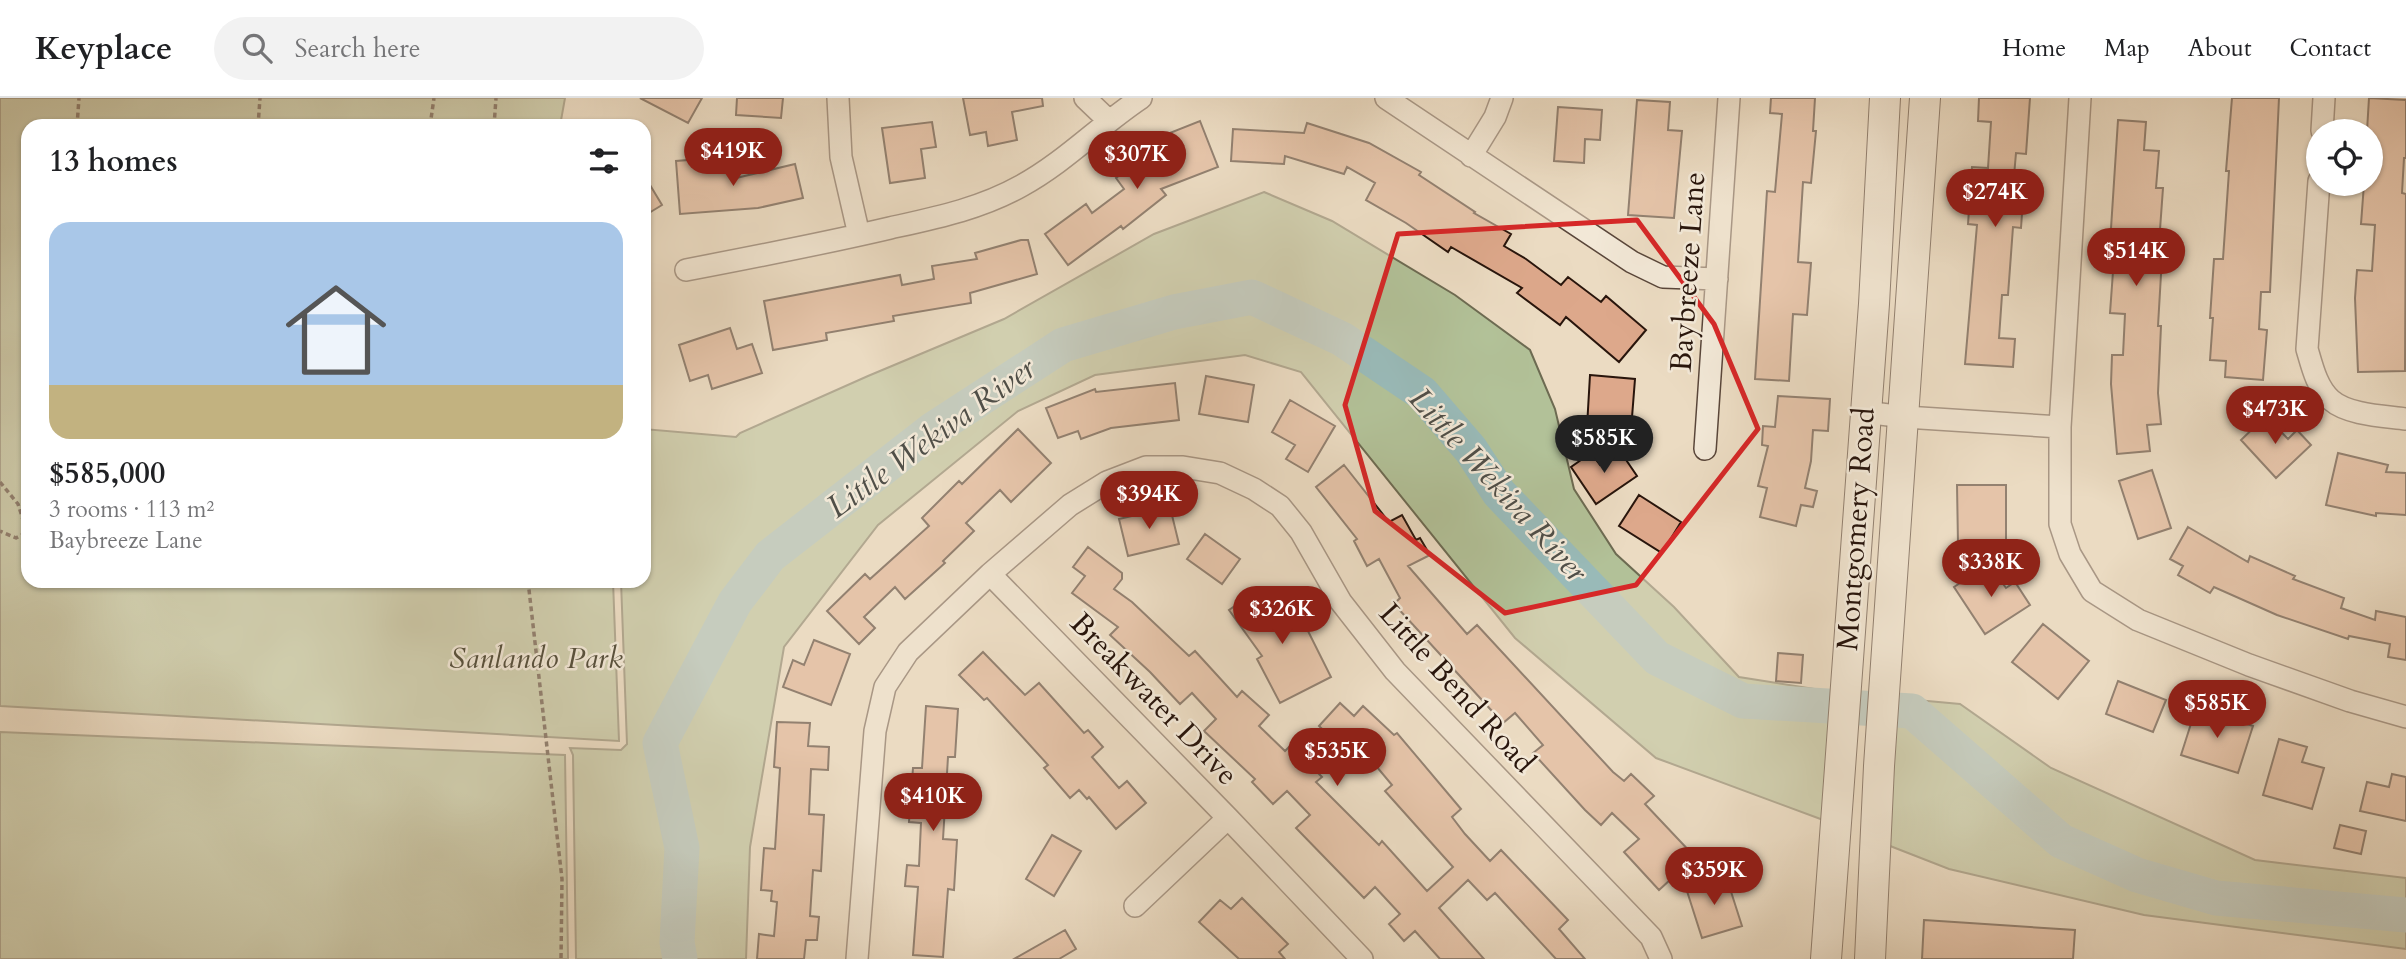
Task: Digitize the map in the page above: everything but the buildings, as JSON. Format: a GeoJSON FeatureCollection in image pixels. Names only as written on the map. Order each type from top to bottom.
{"type":"FeatureCollection","features":[{"type":"Feature","properties":{"kind":"main road","name":"Montgomery Road"},"geometry":{"type":"LineString","coordinates":[[1826,959],[1874,304],[1885,98]]}},
{"type":"Feature","properties":{"kind":"main road","name":"Montgomery Road"},"geometry":{"type":"LineString","coordinates":[[1870,959],[1880,766],[1924,98]]}},
{"type":"Feature","properties":{"kind":"street"},"geometry":{"type":"LineString","coordinates":[[838,98],[841,157],[859,235]]}},
{"type":"Feature","properties":{"kind":"street"},"geometry":{"type":"LineString","coordinates":[[1085,98],[1108,120]]}},
{"type":"Feature","properties":{"kind":"street"},"geometry":{"type":"LineString","coordinates":[[687,270],[966,211],[1020,187],[1061,162],[1108,120],[1141,98]]}},
{"type":"Feature","properties":{"kind":"street"},"geometry":{"type":"LineString","coordinates":[[1387,98],[1632,262],[1663,277],[1717,279]]}},
{"type":"Feature","properties":{"kind":"street"},"geometry":{"type":"LineString","coordinates":[[1471,156],[1495,117],[1502,98]]}},
{"type":"Feature","properties":{"kind":"street","name":"Baybreeze Lane"},"geometry":{"type":"LineString","coordinates":[[1705,449],[1729,98]]}},
{"type":"Feature","properties":{"kind":"street"},"geometry":{"type":"LineString","coordinates":[[2080,98],[2060,427],[2060,524],[2070,554],[2092,592],[2138,620],[2350,701],[2406,717]]}},
{"type":"Feature","properties":{"kind":"street"},"geometry":{"type":"LineString","coordinates":[[2323,119],[2324,98]]}},
{"type":"Feature","properties":{"kind":"street"},"geometry":{"type":"LineString","coordinates":[[2318,196],[2307,349],[2315,376],[2331,400],[2357,412],[2406,419]]}},
{"type":"Feature","properties":{"kind":"street"},"geometry":{"type":"LineString","coordinates":[[1864,412],[2060,427]]}},
{"type":"Feature","properties":{"kind":"street","name":"Little Bend Road"},"geometry":{"type":"LineString","coordinates":[[857,959],[875,731],[885,687],[908,652],[990,574],[1070,505],[1107,482],[1146,467],[1183,467],[1220,473],[1254,489],[1280,506],[1301,532],[1341,602],[1395,671],[1651,937],[1661,959]]}},
{"type":"Feature","properties":{"kind":"street","name":"Breakwater Drive"},"geometry":{"type":"LineString","coordinates":[[990,574],[1362,959]]}},
{"type":"Feature","properties":{"kind":"street"},"geometry":{"type":"LineString","coordinates":[[1135,905],[1228,818]]}},
{"type":"Feature","properties":{"kind":"path"},"geometry":{"type":"LineString","coordinates":[[78,119],[79,98]]}},
{"type":"Feature","properties":{"kind":"path"},"geometry":{"type":"LineString","coordinates":[[258,119],[260,98]]}},
{"type":"Feature","properties":{"kind":"path"},"geometry":{"type":"LineString","coordinates":[[431,119],[434,98]]}},
{"type":"Feature","properties":{"kind":"path"},"geometry":{"type":"LineString","coordinates":[[494,119],[496,98]]}},
{"type":"Feature","properties":{"kind":"path"},"geometry":{"type":"LineString","coordinates":[[0,482],[19,503],[21,510]]}},
{"type":"Feature","properties":{"kind":"path"},"geometry":{"type":"LineString","coordinates":[[0,531],[16,538],[21,535]]}},
{"type":"Feature","properties":{"kind":"path"},"geometry":{"type":"LineString","coordinates":[[529,588],[562,879],[561,959]]}},
{"type":"Feature","properties":{"kind":"highlighted area"},"geometry":{"type":"Polygon","coordinates":[[[1637,220],[1714,324],[1758,429],[1636,585],[1505,613],[1375,511],[1345,405],[1398,234],[1637,220]]]}},
{"type":"Feature","properties":{"kind":"green space","name":"Sanlando Park"},"geometry":{"type":"Polygon","coordinates":[[[0,98],[565,98],[561,119],[21,119],[21,588],[613,588],[619,741],[0,706],[0,98]]]}},
{"type":"Feature","properties":{"kind":"green space"},"geometry":{"type":"Polygon","coordinates":[[[1264,192],[1332,221],[1455,295],[1530,350],[1555,409],[1574,489],[1616,554],[1674,607],[1739,677],[1834,692],[1826,821],[1656,758],[1515,638],[1301,372],[1245,355],[1095,375],[1018,411],[878,525],[784,647],[750,847],[746,959],[576,959],[573,755],[570,748],[621,750],[627,744],[621,588],[651,588],[651,430],[736,437],[868,376],[1004,319],[1154,234],[1264,192]]]}},
{"type":"Feature","properties":{"kind":"green space"},"geometry":{"type":"Polygon","coordinates":[[[1895,698],[1960,704],[2051,768],[2255,860],[2406,878],[2406,949],[2144,915],[1949,869],[1885,844],[1895,698]]]}},
{"type":"Feature","properties":{"kind":"green space"},"geometry":{"type":"Polygon","coordinates":[[[0,732],[565,755],[568,959],[0,959],[0,732]]]}},
{"type":"Feature","properties":{"kind":"waterway","name":"Little Wekiva River"},"geometry":{"type":"LineString","coordinates":[[680,959],[677,942],[682,848],[660,743],[735,602],[770,556],[932,430],[1063,345],[1174,312],[1252,297],[1342,339],[1422,393],[1471,450],[1499,493],[1657,658],[1743,701],[1912,711],[2061,841],[2137,875],[2216,898],[2406,915]]}}]}
